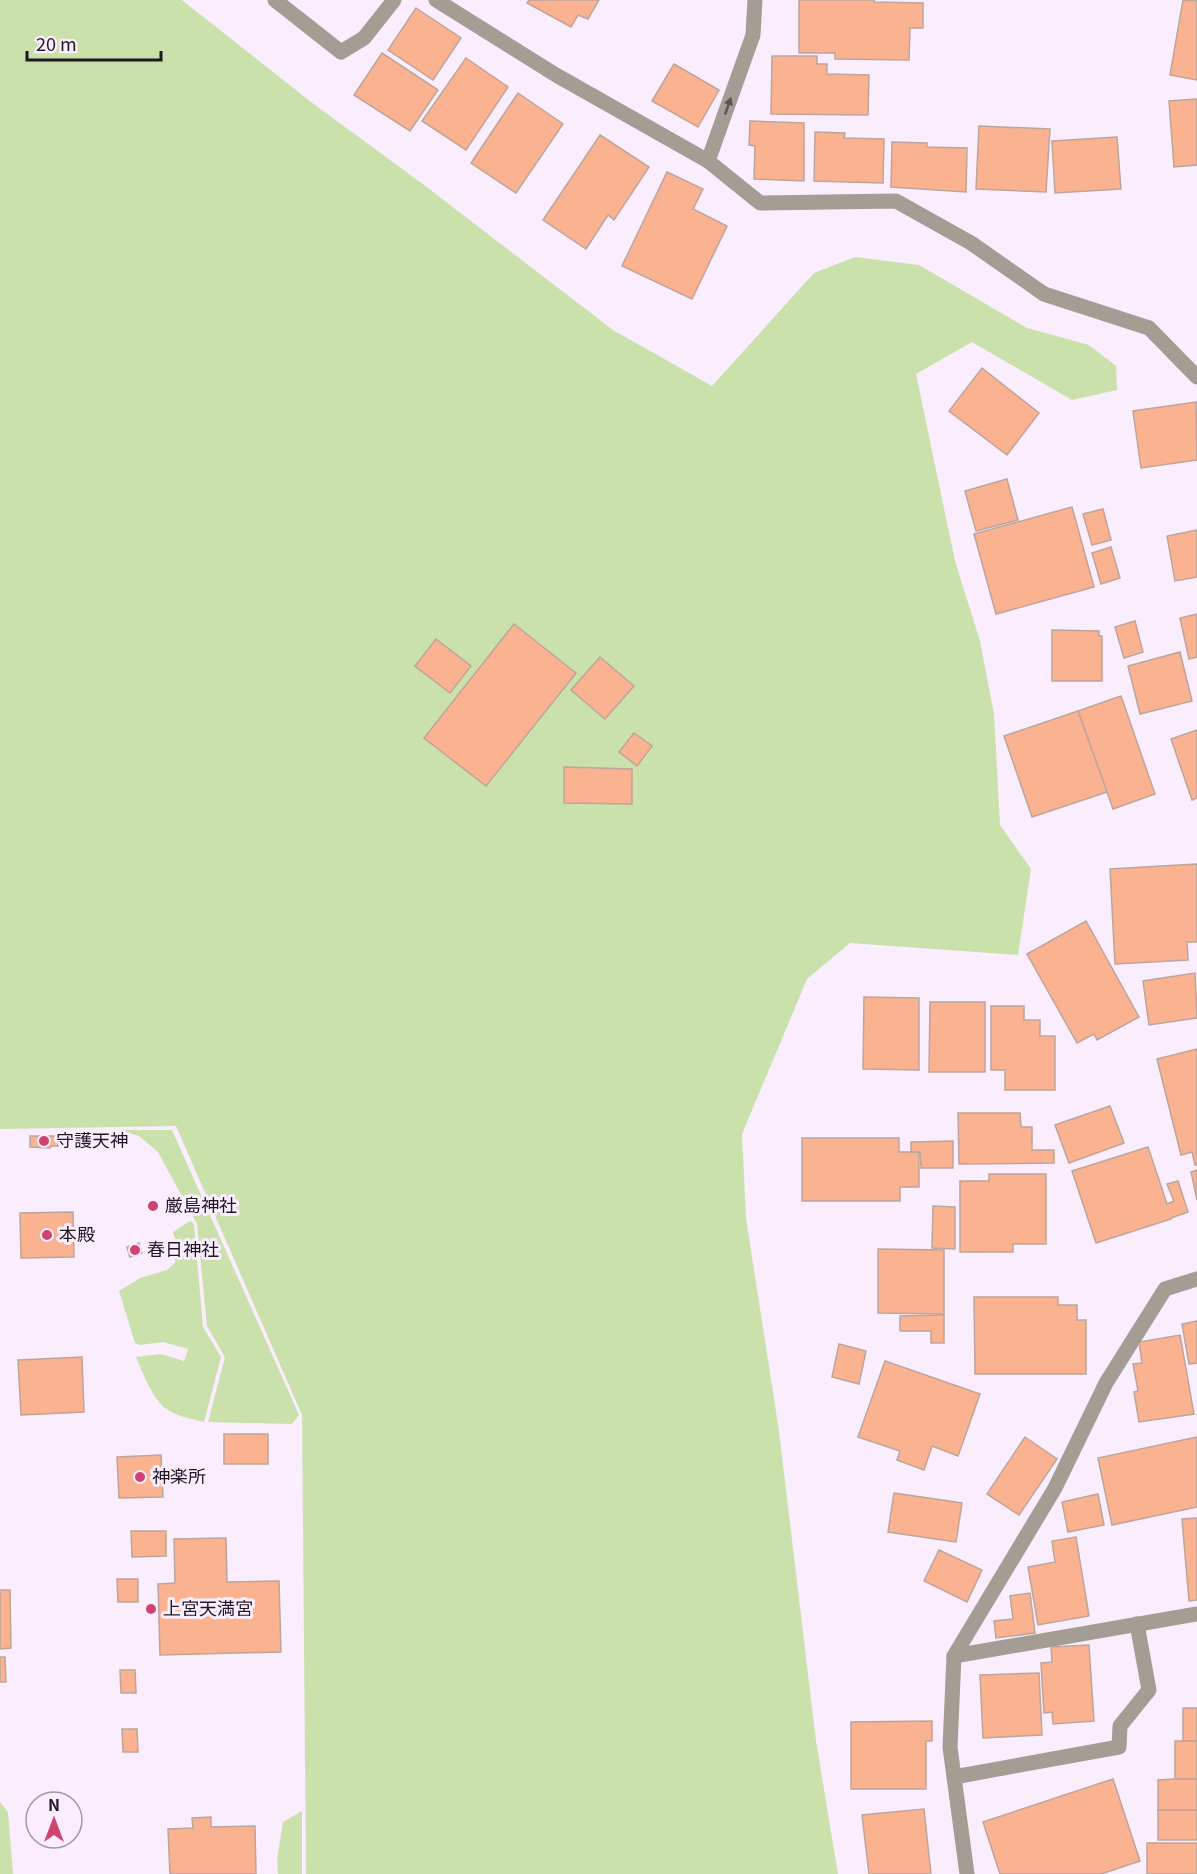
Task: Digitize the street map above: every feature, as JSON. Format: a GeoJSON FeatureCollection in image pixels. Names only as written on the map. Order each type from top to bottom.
{"type":"FeatureCollection","features":[{"type":"Feature","properties":{"kind":"street"},"geometry":{"type":"LineString","coordinates":[[275,0],[341,52],[364,38],[394,0]]}},
{"type":"Feature","properties":{"kind":"street"},"geometry":{"type":"LineString","coordinates":[[436,0],[556,75],[708,161],[760,203],[896,201],[971,243],[1044,294],[1149,328],[1197,377]]}},
{"type":"Feature","properties":{"kind":"street"},"geometry":{"type":"LineString","coordinates":[[708,161],[753,35],[755,0]]}},
{"type":"Feature","properties":{"kind":"street"},"geometry":{"type":"LineString","coordinates":[[967,1874],[950,1746],[954,1656],[1055,1488],[1106,1383],[1165,1289],[1197,1279]]}},
{"type":"Feature","properties":{"kind":"street"},"geometry":{"type":"LineString","coordinates":[[954,1656],[1197,1614]]}},
{"type":"Feature","properties":{"kind":"street"},"geometry":{"type":"LineString","coordinates":[[954,1777],[1119,1747],[1120,1726],[1149,1690],[1137,1624]]}},
{"type":"Feature","properties":{"kind":"green space"},"geometry":{"type":"Polygon","coordinates":[[[0,0],[182,0],[311,102],[420,182],[613,330],[712,386],[814,273],[855,257],[919,265],[1027,328],[1089,345],[1116,366],[1117,390],[1072,400],[972,342],[916,374],[955,561],[980,641],[994,714],[1000,825],[1031,869],[1018,955],[850,943],[807,979],[742,1134],[746,1218],[779,1431],[816,1741],[838,1874],[306,1874],[302,1415],[176,1126],[0,1129],[0,0]]]}},
{"type":"Feature","properties":{"kind":"green space"},"geometry":{"type":"Polygon","coordinates":[[[119,1130],[172,1130],[299,1415],[292,1424],[208,1422],[225,1357],[207,1326],[197,1224],[158,1152],[139,1136],[119,1130]]]}},
{"type":"Feature","properties":{"kind":"green space"},"geometry":{"type":"Polygon","coordinates":[[[190,1221],[194,1224],[203,1327],[221,1357],[204,1422],[172,1412],[163,1406],[153,1393],[136,1357],[161,1354],[184,1361],[188,1349],[163,1342],[140,1345],[135,1343],[119,1291],[140,1278],[167,1270],[175,1263],[176,1242],[173,1232],[190,1221]]]}},
{"type":"Feature","properties":{"kind":"green space"},"geometry":{"type":"Polygon","coordinates":[[[0,1802],[8,1812],[13,1874],[0,1874],[0,1802]]]}},
{"type":"Feature","properties":{"kind":"green space"},"geometry":{"type":"Polygon","coordinates":[[[302,1811],[302,1874],[278,1874],[277,1859],[283,1822],[302,1811]]]}},
{"type":"Feature","properties":{"kind":"building"},"geometry":{"type":"Polygon","coordinates":[[[529,0],[599,0],[588,19],[578,15],[571,27],[527,3],[529,0]]]}},
{"type":"Feature","properties":{"kind":"building"},"geometry":{"type":"Polygon","coordinates":[[[799,0],[874,0],[874,2],[923,3],[923,28],[910,28],[909,60],[835,59],[835,53],[799,53],[799,0]]]}},
{"type":"Feature","properties":{"kind":"building"},"geometry":{"type":"Polygon","coordinates":[[[1183,0],[1197,1],[1197,80],[1170,75],[1183,0]]]}},
{"type":"Feature","properties":{"kind":"building"},"geometry":{"type":"Polygon","coordinates":[[[416,8],[461,38],[433,80],[388,50],[416,8]]]}},
{"type":"Feature","properties":{"kind":"building"},"geometry":{"type":"Polygon","coordinates":[[[382,53],[438,90],[410,131],[354,95],[382,53]]]}},
{"type":"Feature","properties":{"kind":"building"},"geometry":{"type":"Polygon","coordinates":[[[772,56],[817,56],[817,64],[827,64],[827,74],[869,75],[868,115],[771,114],[772,56]]]}},
{"type":"Feature","properties":{"kind":"building"},"geometry":{"type":"Polygon","coordinates":[[[466,58],[508,87],[466,150],[422,121],[466,58]]]}},
{"type":"Feature","properties":{"kind":"building"},"geometry":{"type":"Polygon","coordinates":[[[674,64],[719,90],[698,127],[652,101],[674,64]]]}},
{"type":"Feature","properties":{"kind":"building"},"geometry":{"type":"Polygon","coordinates":[[[518,93],[563,124],[516,193],[471,163],[518,93]]]}},
{"type":"Feature","properties":{"kind":"building"},"geometry":{"type":"Polygon","coordinates":[[[1197,99],[1197,165],[1174,167],[1169,101],[1197,99]]]}},
{"type":"Feature","properties":{"kind":"building"},"geometry":{"type":"Polygon","coordinates":[[[750,121],[804,123],[804,181],[754,179],[755,146],[749,145],[750,121]]]}},
{"type":"Feature","properties":{"kind":"building"},"geometry":{"type":"Polygon","coordinates":[[[979,126],[1050,129],[1046,192],[976,189],[979,126]]]}},
{"type":"Feature","properties":{"kind":"building"},"geometry":{"type":"Polygon","coordinates":[[[815,132],[845,133],[844,138],[884,139],[883,183],[814,181],[815,132]]]}},
{"type":"Feature","properties":{"kind":"building"},"geometry":{"type":"Polygon","coordinates":[[[600,135],[649,167],[614,220],[608,215],[586,249],[543,220],[600,135]]]}},
{"type":"Feature","properties":{"kind":"building"},"geometry":{"type":"Polygon","coordinates":[[[1117,137],[1121,189],[1055,193],[1052,141],[1117,137]]]}},
{"type":"Feature","properties":{"kind":"building"},"geometry":{"type":"Polygon","coordinates":[[[892,142],[927,143],[927,147],[967,148],[966,192],[891,187],[892,142]]]}},
{"type":"Feature","properties":{"kind":"building"},"geometry":{"type":"Polygon","coordinates":[[[667,172],[703,189],[693,209],[727,226],[692,299],[622,266],[667,172]]]}},
{"type":"Feature","properties":{"kind":"building"},"geometry":{"type":"Polygon","coordinates":[[[982,368],[1039,413],[1007,455],[949,411],[982,368]]]}},
{"type":"Feature","properties":{"kind":"building"},"geometry":{"type":"Polygon","coordinates":[[[1196,402],[1197,460],[1141,468],[1133,411],[1196,402]]]}},
{"type":"Feature","properties":{"kind":"building"},"geometry":{"type":"Polygon","coordinates":[[[1007,479],[1018,520],[976,531],[965,491],[1007,479]]]}},
{"type":"Feature","properties":{"kind":"building"},"geometry":{"type":"Polygon","coordinates":[[[1072,507],[1094,587],[996,614],[974,534],[1072,507]]]}},
{"type":"Feature","properties":{"kind":"building"},"geometry":{"type":"Polygon","coordinates":[[[1103,509],[1111,540],[1092,545],[1083,514],[1103,509]]]}},
{"type":"Feature","properties":{"kind":"building"},"geometry":{"type":"Polygon","coordinates":[[[1197,530],[1197,577],[1175,581],[1167,536],[1197,530]]]}},
{"type":"Feature","properties":{"kind":"building"},"geometry":{"type":"Polygon","coordinates":[[[1111,547],[1120,578],[1101,584],[1092,553],[1111,547]]]}},
{"type":"Feature","properties":{"kind":"building"},"geometry":{"type":"Polygon","coordinates":[[[1197,614],[1197,657],[1189,659],[1180,618],[1197,614]]]}},
{"type":"Feature","properties":{"kind":"building"},"geometry":{"type":"Polygon","coordinates":[[[1135,621],[1143,652],[1124,658],[1115,627],[1135,621]]]}},
{"type":"Feature","properties":{"kind":"building"},"geometry":{"type":"Polygon","coordinates":[[[514,624],[576,673],[486,786],[424,738],[514,624]]]}},
{"type":"Feature","properties":{"kind":"building"},"geometry":{"type":"Polygon","coordinates":[[[1052,630],[1099,631],[1099,636],[1102,636],[1102,681],[1052,681],[1052,630]]]}},
{"type":"Feature","properties":{"kind":"building"},"geometry":{"type":"Polygon","coordinates":[[[436,639],[471,666],[450,693],[415,666],[436,639]]]}},
{"type":"Feature","properties":{"kind":"building"},"geometry":{"type":"Polygon","coordinates":[[[1180,652],[1192,701],[1140,714],[1128,666],[1180,652]]]}},
{"type":"Feature","properties":{"kind":"building"},"geometry":{"type":"Polygon","coordinates":[[[600,657],[634,686],[605,719],[571,690],[600,657]]]}},
{"type":"Feature","properties":{"kind":"building"},"geometry":{"type":"Polygon","coordinates":[[[1121,696],[1155,794],[1113,809],[1078,711],[1121,696]]]}},
{"type":"Feature","properties":{"kind":"building"},"geometry":{"type":"Polygon","coordinates":[[[1078,711],[1107,792],[1032,817],[1004,736],[1078,711]]]}},
{"type":"Feature","properties":{"kind":"building"},"geometry":{"type":"Polygon","coordinates":[[[1197,730],[1197,798],[1192,800],[1171,739],[1197,730]]]}},
{"type":"Feature","properties":{"kind":"building"},"geometry":{"type":"Polygon","coordinates":[[[634,733],[652,746],[637,766],[619,752],[634,733]]]}},
{"type":"Feature","properties":{"kind":"building"},"geometry":{"type":"Polygon","coordinates":[[[564,767],[632,769],[632,804],[564,803],[564,767]]]}},
{"type":"Feature","properties":{"kind":"building"},"geometry":{"type":"Polygon","coordinates":[[[1197,864],[1197,942],[1187,942],[1188,960],[1115,964],[1110,869],[1197,864]]]}},
{"type":"Feature","properties":{"kind":"building"},"geometry":{"type":"Polygon","coordinates":[[[1086,921],[1139,1017],[1097,1040],[1094,1034],[1077,1043],[1027,954],[1086,921]]]}},
{"type":"Feature","properties":{"kind":"building"},"geometry":{"type":"Polygon","coordinates":[[[1195,973],[1197,1018],[1149,1025],[1143,981],[1195,973]]]}},
{"type":"Feature","properties":{"kind":"building"},"geometry":{"type":"Polygon","coordinates":[[[864,997],[919,998],[919,1070],[863,1069],[864,997]]]}},
{"type":"Feature","properties":{"kind":"building"},"geometry":{"type":"Polygon","coordinates":[[[930,1002],[985,1002],[985,1072],[929,1072],[930,1002]]]}},
{"type":"Feature","properties":{"kind":"building"},"geometry":{"type":"Polygon","coordinates":[[[991,1006],[1024,1006],[1024,1020],[1040,1020],[1040,1036],[1055,1036],[1055,1090],[1005,1090],[1005,1070],[991,1070],[991,1006]]]}},
{"type":"Feature","properties":{"kind":"building"},"geometry":{"type":"Polygon","coordinates":[[[1197,1049],[1197,1165],[1195,1165],[1192,1152],[1181,1155],[1157,1059],[1197,1049]]]}},
{"type":"Feature","properties":{"kind":"building"},"geometry":{"type":"Polygon","coordinates":[[[1110,1106],[1124,1143],[1069,1163],[1055,1125],[1110,1106]]]}},
{"type":"Feature","properties":{"kind":"building"},"geometry":{"type":"Polygon","coordinates":[[[958,1113],[1020,1113],[1021,1127],[1032,1127],[1032,1150],[1054,1150],[1054,1163],[959,1164],[958,1113]]]}},
{"type":"Feature","properties":{"kind":"building","name":"守護天神"},"geometry":{"type":"Polygon","coordinates":[[[30,1136],[58,1136],[58,1146],[30,1147],[30,1136]]]}},
{"type":"Feature","properties":{"kind":"building"},"geometry":{"type":"Polygon","coordinates":[[[802,1138],[899,1138],[899,1152],[919,1152],[919,1187],[900,1187],[900,1201],[802,1201],[802,1138]]]}},
{"type":"Feature","properties":{"kind":"building"},"geometry":{"type":"Polygon","coordinates":[[[953,1141],[953,1168],[921,1168],[920,1152],[911,1152],[911,1142],[953,1141]]]}},
{"type":"Feature","properties":{"kind":"building"},"geometry":{"type":"Polygon","coordinates":[[[1148,1147],[1167,1204],[1174,1201],[1167,1184],[1178,1181],[1188,1212],[1096,1243],[1072,1171],[1148,1147]]]}},
{"type":"Feature","properties":{"kind":"building"},"geometry":{"type":"Polygon","coordinates":[[[1197,1170],[1197,1200],[1191,1172],[1197,1170]]]}},
{"type":"Feature","properties":{"kind":"building"},"geometry":{"type":"Polygon","coordinates":[[[989,1174],[1046,1174],[1046,1244],[1013,1244],[1013,1252],[960,1252],[960,1181],[989,1181],[989,1174]]]}},
{"type":"Feature","properties":{"kind":"building"},"geometry":{"type":"Polygon","coordinates":[[[933,1206],[955,1207],[955,1249],[932,1248],[933,1206]]]}},
{"type":"Feature","properties":{"kind":"building","name":"本殿"},"geometry":{"type":"Polygon","coordinates":[[[73,1212],[74,1257],[21,1258],[20,1213],[73,1212]]]}},
{"type":"Feature","properties":{"kind":"building","name":"春日神社"},"geometry":{"type":"Polygon","coordinates":[[[139,1243],[142,1253],[130,1257],[127,1247],[139,1243]]]}},
{"type":"Feature","properties":{"kind":"building"},"geometry":{"type":"Polygon","coordinates":[[[878,1249],[944,1250],[944,1314],[878,1313],[878,1249]]]}},
{"type":"Feature","properties":{"kind":"building"},"geometry":{"type":"Polygon","coordinates":[[[974,1297],[1058,1297],[1058,1305],[1077,1305],[1077,1320],[1086,1320],[1086,1374],[975,1374],[974,1297]]]}},
{"type":"Feature","properties":{"kind":"building"},"geometry":{"type":"Polygon","coordinates":[[[944,1315],[944,1343],[931,1343],[931,1331],[900,1331],[900,1316],[944,1315]]]}},
{"type":"Feature","properties":{"kind":"building"},"geometry":{"type":"Polygon","coordinates":[[[1197,1321],[1197,1363],[1189,1364],[1182,1324],[1197,1321]]]}},
{"type":"Feature","properties":{"kind":"building"},"geometry":{"type":"Polygon","coordinates":[[[1180,1335],[1194,1414],[1139,1422],[1134,1392],[1138,1391],[1133,1364],[1142,1363],[1139,1342],[1180,1335]]]}},
{"type":"Feature","properties":{"kind":"building"},"geometry":{"type":"Polygon","coordinates":[[[839,1344],[866,1351],[859,1384],[832,1377],[839,1344]]]}},
{"type":"Feature","properties":{"kind":"building"},"geometry":{"type":"Polygon","coordinates":[[[82,1357],[84,1412],[21,1415],[18,1360],[82,1357]]]}},
{"type":"Feature","properties":{"kind":"building"},"geometry":{"type":"Polygon","coordinates":[[[885,1361],[980,1394],[958,1456],[932,1446],[924,1470],[897,1460],[900,1451],[858,1437],[885,1361]]]}},
{"type":"Feature","properties":{"kind":"building"},"geometry":{"type":"Polygon","coordinates":[[[224,1434],[268,1434],[268,1464],[224,1464],[224,1434]]]}},
{"type":"Feature","properties":{"kind":"building"},"geometry":{"type":"Polygon","coordinates":[[[1025,1437],[1057,1459],[1019,1515],[987,1494],[1025,1437]]]}},
{"type":"Feature","properties":{"kind":"building"},"geometry":{"type":"Polygon","coordinates":[[[1197,1437],[1197,1507],[1112,1525],[1098,1458],[1197,1437]]]}},
{"type":"Feature","properties":{"kind":"building","name":"神楽所"},"geometry":{"type":"Polygon","coordinates":[[[161,1455],[163,1497],[119,1498],[117,1457],[161,1455]]]}},
{"type":"Feature","properties":{"kind":"building"},"geometry":{"type":"Polygon","coordinates":[[[894,1493],[962,1503],[956,1542],[888,1532],[894,1493]]]}},
{"type":"Feature","properties":{"kind":"building"},"geometry":{"type":"Polygon","coordinates":[[[1098,1494],[1104,1525],[1068,1532],[1062,1502],[1098,1494]]]}},
{"type":"Feature","properties":{"kind":"building"},"geometry":{"type":"Polygon","coordinates":[[[1197,1518],[1197,1600],[1189,1601],[1182,1519],[1197,1518]]]}},
{"type":"Feature","properties":{"kind":"building"},"geometry":{"type":"Polygon","coordinates":[[[131,1531],[166,1531],[166,1556],[132,1557],[131,1531]]]}},
{"type":"Feature","properties":{"kind":"building"},"geometry":{"type":"Polygon","coordinates":[[[1076,1537],[1089,1616],[1038,1625],[1028,1567],[1055,1562],[1052,1541],[1076,1537]]]}},
{"type":"Feature","properties":{"kind":"building"},"geometry":{"type":"Polygon","coordinates":[[[226,1538],[227,1582],[279,1581],[281,1652],[160,1655],[158,1584],[175,1583],[174,1539],[226,1538]]]}},
{"type":"Feature","properties":{"kind":"building"},"geometry":{"type":"Polygon","coordinates":[[[939,1550],[982,1570],[967,1602],[924,1581],[939,1550]]]}},
{"type":"Feature","properties":{"kind":"building"},"geometry":{"type":"Polygon","coordinates":[[[117,1579],[138,1579],[138,1602],[118,1602],[117,1579]]]}},
{"type":"Feature","properties":{"kind":"building"},"geometry":{"type":"Polygon","coordinates":[[[0,1590],[10,1590],[11,1648],[0,1649],[0,1590]]]}},
{"type":"Feature","properties":{"kind":"building"},"geometry":{"type":"Polygon","coordinates":[[[1030,1593],[1035,1633],[996,1638],[994,1621],[1013,1619],[1010,1596],[1030,1593]]]}},
{"type":"Feature","properties":{"kind":"building"},"geometry":{"type":"Polygon","coordinates":[[[1089,1645],[1094,1721],[1053,1724],[1052,1712],[1044,1713],[1041,1663],[1052,1662],[1051,1647],[1089,1645]]]}},
{"type":"Feature","properties":{"kind":"building"},"geometry":{"type":"Polygon","coordinates":[[[0,1657],[5,1657],[6,1682],[0,1682],[0,1657]]]}},
{"type":"Feature","properties":{"kind":"building"},"geometry":{"type":"Polygon","coordinates":[[[120,1670],[135,1670],[136,1693],[121,1693],[120,1670]]]}},
{"type":"Feature","properties":{"kind":"building"},"geometry":{"type":"Polygon","coordinates":[[[1039,1673],[1042,1735],[983,1738],[980,1675],[1039,1673]]]}},
{"type":"Feature","properties":{"kind":"building"},"geometry":{"type":"Polygon","coordinates":[[[1183,1708],[1197,1708],[1197,1741],[1183,1741],[1183,1708]]]}},
{"type":"Feature","properties":{"kind":"building"},"geometry":{"type":"Polygon","coordinates":[[[932,1721],[932,1741],[926,1741],[926,1789],[851,1789],[851,1722],[932,1721]]]}},
{"type":"Feature","properties":{"kind":"building"},"geometry":{"type":"Polygon","coordinates":[[[122,1729],[137,1729],[138,1752],[123,1752],[122,1729]]]}},
{"type":"Feature","properties":{"kind":"building"},"geometry":{"type":"Polygon","coordinates":[[[1175,1741],[1197,1741],[1197,1779],[1175,1779],[1175,1741]]]}},
{"type":"Feature","properties":{"kind":"building"},"geometry":{"type":"Polygon","coordinates":[[[1113,1779],[1140,1861],[1101,1874],[1000,1874],[983,1822],[1113,1779]]]}},
{"type":"Feature","properties":{"kind":"building"},"geometry":{"type":"Polygon","coordinates":[[[1197,1779],[1197,1810],[1158,1810],[1158,1780],[1197,1779]]]}},
{"type":"Feature","properties":{"kind":"building"},"geometry":{"type":"Polygon","coordinates":[[[924,1809],[931,1874],[869,1874],[862,1815],[924,1809]]]}},
{"type":"Feature","properties":{"kind":"building"},"geometry":{"type":"Polygon","coordinates":[[[1158,1810],[1197,1810],[1197,1840],[1158,1840],[1158,1810]]]}},
{"type":"Feature","properties":{"kind":"building"},"geometry":{"type":"Polygon","coordinates":[[[211,1817],[211,1827],[255,1826],[256,1874],[170,1874],[168,1829],[193,1828],[192,1818],[211,1817]]]}},
{"type":"Feature","properties":{"kind":"building"},"geometry":{"type":"Polygon","coordinates":[[[1147,1843],[1197,1843],[1197,1874],[1147,1874],[1147,1843]]]}},
{"type":"Feature","properties":{"kind":"place","name":"守護天神"},"geometry":{"type":"Point","coordinates":[44,1141]}},
{"type":"Feature","properties":{"kind":"place","name":"厳島神社"},"geometry":{"type":"Point","coordinates":[153,1206]}},
{"type":"Feature","properties":{"kind":"place","name":"本殿"},"geometry":{"type":"Point","coordinates":[47,1235]}},
{"type":"Feature","properties":{"kind":"place","name":"春日神社"},"geometry":{"type":"Point","coordinates":[135,1250]}},
{"type":"Feature","properties":{"kind":"place","name":"神楽所"},"geometry":{"type":"Point","coordinates":[140,1477]}},
{"type":"Feature","properties":{"kind":"place","name":"上宮天満宮"},"geometry":{"type":"Point","coordinates":[151,1609]}}]}
